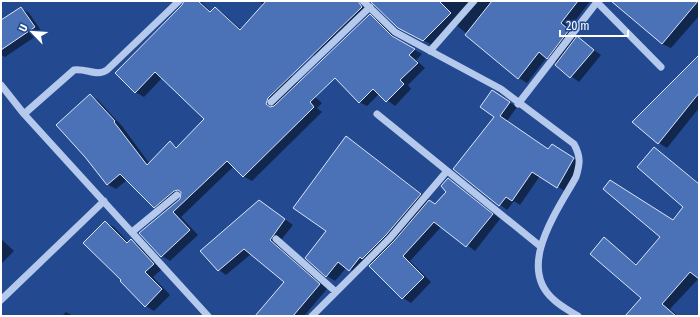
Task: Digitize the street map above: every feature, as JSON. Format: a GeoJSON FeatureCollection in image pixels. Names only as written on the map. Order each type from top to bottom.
{"type":"FeatureCollection","features":[{"type":"Feature","properties":{"kind":"street"},"geometry":{"type":"LineString","coordinates":[[24,114],[74,70],[79,69],[98,73],[107,70],[179,1]]}},
{"type":"Feature","properties":{"kind":"street"},"geometry":{"type":"LineString","coordinates":[[363,1],[395,32],[501,89],[518,104],[574,144],[580,155],[580,165],[576,177],[540,246],[538,266],[540,280],[552,298],[578,316]]}},
{"type":"Feature","properties":{"kind":"street"},"geometry":{"type":"LineString","coordinates":[[430,51],[474,1]]}},
{"type":"Feature","properties":{"kind":"street"},"geometry":{"type":"LineString","coordinates":[[518,104],[597,2],[661,67]]}},
{"type":"Feature","properties":{"kind":"street"},"geometry":{"type":"LineString","coordinates":[[271,102],[370,7]]}},
{"type":"Feature","properties":{"kind":"street"},"geometry":{"type":"LineString","coordinates":[[1,85],[24,114],[208,316]]}},
{"type":"Feature","properties":{"kind":"street"},"geometry":{"type":"LineString","coordinates":[[377,114],[540,246]]}},
{"type":"Feature","properties":{"kind":"street"},"geometry":{"type":"LineString","coordinates":[[312,316],[390,238],[447,171]]}},
{"type":"Feature","properties":{"kind":"street"},"geometry":{"type":"LineString","coordinates":[[132,232],[178,195]]}},
{"type":"Feature","properties":{"kind":"street"},"geometry":{"type":"LineString","coordinates":[[1,300],[104,201]]}},
{"type":"Feature","properties":{"kind":"street"},"geometry":{"type":"LineString","coordinates":[[276,239],[336,292]]}},
{"type":"Feature","properties":{"kind":"building"},"geometry":{"type":"Polygon","coordinates":[[[184,1],[198,1],[210,12],[215,7],[240,30],[266,1],[358,1],[362,7],[268,98],[266,104],[270,107],[274,106],[370,14],[392,36],[415,49],[409,55],[418,63],[400,80],[404,84],[386,102],[373,89],[359,103],[335,78],[310,102],[314,107],[243,177],[227,161],[173,212],[190,230],[161,257],[139,233],[180,199],[181,192],[178,190],[174,191],[154,208],[120,174],[107,185],[85,157],[56,125],[90,94],[115,121],[114,122],[147,165],[170,141],[176,148],[204,119],[155,72],[135,93],[115,73],[182,5],[184,1]]]}},
{"type":"Feature","properties":{"kind":"building"},"geometry":{"type":"Polygon","coordinates":[[[370,1],[439,1],[451,13],[423,41],[398,28],[370,1]]]}},
{"type":"Feature","properties":{"kind":"building"},"geometry":{"type":"Polygon","coordinates":[[[492,1],[578,1],[561,23],[569,30],[547,59],[539,52],[518,79],[465,35],[492,1]]]}},
{"type":"Feature","properties":{"kind":"building"},"geometry":{"type":"Polygon","coordinates":[[[611,1],[698,1],[662,44],[611,1]]]}},
{"type":"Feature","properties":{"kind":"building"},"geometry":{"type":"Polygon","coordinates":[[[21,7],[35,27],[1,50],[1,20],[21,7]]]}},
{"type":"Feature","properties":{"kind":"building"},"geometry":{"type":"Polygon","coordinates":[[[577,36],[594,50],[570,78],[555,65],[577,36]]]}},
{"type":"Feature","properties":{"kind":"building"},"geometry":{"type":"Polygon","coordinates":[[[699,55],[699,93],[658,144],[632,122],[699,55]]]}},
{"type":"Feature","properties":{"kind":"building"},"geometry":{"type":"Polygon","coordinates":[[[492,90],[510,102],[500,116],[548,149],[552,144],[574,158],[557,188],[532,172],[512,201],[506,197],[499,206],[453,169],[494,117],[480,107],[492,90]]]}},
{"type":"Feature","properties":{"kind":"building"},"geometry":{"type":"Polygon","coordinates":[[[346,136],[421,194],[386,235],[362,259],[360,257],[349,271],[338,262],[326,277],[305,258],[326,231],[293,208],[346,136]]]}},
{"type":"Feature","properties":{"kind":"building"},"geometry":{"type":"Polygon","coordinates":[[[654,147],[699,184],[699,279],[690,272],[662,304],[676,316],[625,316],[641,298],[590,254],[604,237],[636,265],[660,237],[603,189],[610,180],[673,220],[683,207],[637,167],[654,147]]]}},
{"type":"Feature","properties":{"kind":"building"},"geometry":{"type":"Polygon","coordinates":[[[448,178],[493,214],[466,247],[434,222],[403,256],[424,277],[402,299],[369,266],[394,241],[429,200],[435,204],[446,192],[441,186],[448,178]]]}},
{"type":"Feature","properties":{"kind":"building"},"geometry":{"type":"Polygon","coordinates":[[[259,200],[285,219],[270,240],[320,284],[293,316],[255,316],[284,282],[244,249],[218,271],[200,251],[259,200]]]}},
{"type":"Feature","properties":{"kind":"building"},"geometry":{"type":"Polygon","coordinates":[[[105,221],[127,243],[131,239],[154,264],[145,272],[162,289],[145,307],[120,281],[121,280],[83,243],[105,221]]]}}]}
